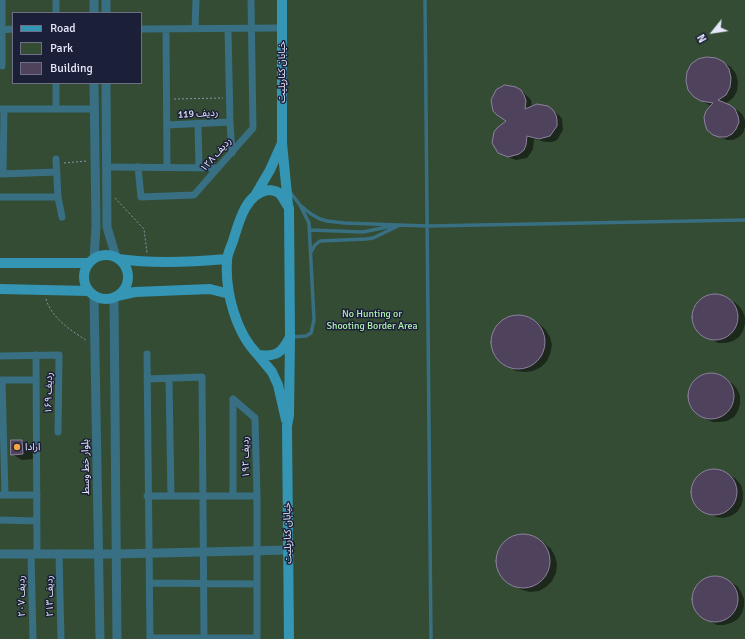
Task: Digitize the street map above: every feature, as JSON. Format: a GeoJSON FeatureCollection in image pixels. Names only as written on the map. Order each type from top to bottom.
{"type":"FeatureCollection","features":[{"type":"Feature","properties":{"kind":"main road","name":"خیابان کنارپلیت"},"geometry":{"type":"LineString","coordinates":[[282,0],[282,143],[289,208],[290,338],[289,415],[287,426],[289,639]]}},
{"type":"Feature","properties":{"kind":"main road","name":"خیابان کنارپلیت"},"geometry":{"type":"LineString","coordinates":[[282,143],[270,170],[256,194],[246,207],[238,224],[227,259],[227,275],[229,294],[240,329],[248,345],[272,372],[278,385],[287,426]]}},
{"type":"Feature","properties":{"kind":"main road"},"geometry":{"type":"LineString","coordinates":[[256,194],[271,190],[278,192],[289,208]]}},
{"type":"Feature","properties":{"kind":"main road"},"geometry":{"type":"LineString","coordinates":[[0,263],[91,260],[101,255],[108,255],[136,262],[227,259]]}},
{"type":"Feature","properties":{"kind":"main road"},"geometry":{"type":"LineString","coordinates":[[116,297],[126,287],[128,275],[126,268],[117,258]]}},
{"type":"Feature","properties":{"kind":"main road"},"geometry":{"type":"LineString","coordinates":[[91,260],[85,269],[85,284],[92,293],[100,298],[107,299],[135,292],[210,289],[229,294]]}},
{"type":"Feature","properties":{"kind":"main road"},"geometry":{"type":"LineString","coordinates":[[0,289],[46,289],[92,293]]}},
{"type":"Feature","properties":{"kind":"main road"},"geometry":{"type":"LineString","coordinates":[[258,355],[268,356],[280,352],[290,338]]}},
{"type":"Feature","properties":{"kind":"street"},"geometry":{"type":"LineString","coordinates":[[2,0],[0,30],[2,66]]}},
{"type":"Feature","properties":{"kind":"street"},"geometry":{"type":"LineString","coordinates":[[56,0],[56,12]]}},
{"type":"Feature","properties":{"kind":"street"},"geometry":{"type":"LineString","coordinates":[[94,0],[94,12]]}},
{"type":"Feature","properties":{"kind":"street"},"geometry":{"type":"LineString","coordinates":[[106,0],[106,12]]}},
{"type":"Feature","properties":{"kind":"street"},"geometry":{"type":"LineString","coordinates":[[196,0],[196,29]]}},
{"type":"Feature","properties":{"kind":"street"},"geometry":{"type":"LineString","coordinates":[[251,0],[251,29]]}},
{"type":"Feature","properties":{"kind":"street"},"geometry":{"type":"LineString","coordinates":[[142,29],[282,28]]}},
{"type":"Feature","properties":{"kind":"street"},"geometry":{"type":"LineString","coordinates":[[0,30],[12,29]]}},
{"type":"Feature","properties":{"kind":"street"},"geometry":{"type":"LineString","coordinates":[[166,29],[167,168]]}},
{"type":"Feature","properties":{"kind":"street"},"geometry":{"type":"LineString","coordinates":[[228,29],[232,154]]}},
{"type":"Feature","properties":{"kind":"street","name":"ردیف ۱۲۸"},"geometry":{"type":"LineString","coordinates":[[138,167],[140,197],[194,195],[232,154],[252,128],[251,29]]}},
{"type":"Feature","properties":{"kind":"street"},"geometry":{"type":"LineString","coordinates":[[56,84],[56,109]]}},
{"type":"Feature","properties":{"kind":"street"},"geometry":{"type":"LineString","coordinates":[[91,260],[96,227],[94,84]]}},
{"type":"Feature","properties":{"kind":"street"},"geometry":{"type":"LineString","coordinates":[[106,84],[107,227],[117,258]]}},
{"type":"Feature","properties":{"kind":"street"},"geometry":{"type":"LineString","coordinates":[[57,172],[2,174],[2,109],[95,110]]}},
{"type":"Feature","properties":{"kind":"street","name":"ردیف 119"},"geometry":{"type":"LineString","coordinates":[[167,125],[230,122]]}},
{"type":"Feature","properties":{"kind":"street"},"geometry":{"type":"LineString","coordinates":[[198,124],[199,168]]}},
{"type":"Feature","properties":{"kind":"street"},"geometry":{"type":"LineString","coordinates":[[56,162],[58,197],[62,217]]}},
{"type":"Feature","properties":{"kind":"street"},"geometry":{"type":"LineString","coordinates":[[107,167],[218,168]]}},
{"type":"Feature","properties":{"kind":"street"},"geometry":{"type":"LineString","coordinates":[[0,197],[58,197]]}},
{"type":"Feature","properties":{"kind":"street","name":"بلوار خط وسط"},"geometry":{"type":"LineString","coordinates":[[92,293],[95,346],[100,639]]}},
{"type":"Feature","properties":{"kind":"street"},"geometry":{"type":"LineString","coordinates":[[116,297],[115,554],[117,639]]}},
{"type":"Feature","properties":{"kind":"street"},"geometry":{"type":"LineString","coordinates":[[146,354],[150,638],[257,638]]}},
{"type":"Feature","properties":{"kind":"street"},"geometry":{"type":"LineString","coordinates":[[0,356],[36,355]]}},
{"type":"Feature","properties":{"kind":"street","name":"ردیف ۱۶۹"},"geometry":{"type":"LineString","coordinates":[[36,355],[59,355],[58,432]]}},
{"type":"Feature","properties":{"kind":"street","name":"ردیف ۲۰۷"},"geometry":{"type":"LineString","coordinates":[[33,639],[34,554],[37,521],[36,355]]}},
{"type":"Feature","properties":{"kind":"street"},"geometry":{"type":"LineString","coordinates":[[147,379],[202,377],[202,551],[204,637]]}},
{"type":"Feature","properties":{"kind":"street"},"geometry":{"type":"LineString","coordinates":[[169,379],[171,496]]}},
{"type":"Feature","properties":{"kind":"street"},"geometry":{"type":"LineString","coordinates":[[36,380],[1,380],[3,434],[2,495],[37,495]]}},
{"type":"Feature","properties":{"kind":"street","name":"ردیف ۱۹۲"},"geometry":{"type":"LineString","coordinates":[[233,496],[233,399],[255,418],[257,496],[257,638]]}},
{"type":"Feature","properties":{"kind":"street"},"geometry":{"type":"LineString","coordinates":[[147,496],[257,496]]}},
{"type":"Feature","properties":{"kind":"street"},"geometry":{"type":"LineString","coordinates":[[0,520],[37,521]]}},
{"type":"Feature","properties":{"kind":"street"},"geometry":{"type":"LineString","coordinates":[[0,554],[115,554],[148,552],[288,550]]}},
{"type":"Feature","properties":{"kind":"street","name":"ردیف ۲۱۳"},"geometry":{"type":"LineString","coordinates":[[59,553],[61,639]]}},
{"type":"Feature","properties":{"kind":"street"},"geometry":{"type":"LineString","coordinates":[[150,583],[257,584]]}},
{"type":"Feature","properties":{"kind":"lane"},"geometry":{"type":"LineString","coordinates":[[425,0],[431,639]]}},
{"type":"Feature","properties":{"kind":"lane"},"geometry":{"type":"LineString","coordinates":[[286,188],[300,205],[310,223],[313,326],[311,333],[306,336],[290,338]]}},
{"type":"Feature","properties":{"kind":"lane"},"geometry":{"type":"LineString","coordinates":[[300,205],[311,214],[327,221],[427,226],[745,220]]}},
{"type":"Feature","properties":{"kind":"lane"},"geometry":{"type":"LineString","coordinates":[[310,230],[363,232],[401,225]]}},
{"type":"Feature","properties":{"kind":"lane"},"geometry":{"type":"LineString","coordinates":[[311,252],[315,245],[320,241],[373,238],[401,225]]}},
{"type":"Feature","properties":{"kind":"path"},"geometry":{"type":"LineString","coordinates":[[166,99],[230,98]]}},
{"type":"Feature","properties":{"kind":"path"},"geometry":{"type":"LineString","coordinates":[[56,162],[95,160]]}},
{"type":"Feature","properties":{"kind":"path"},"geometry":{"type":"LineString","coordinates":[[107,190],[144,229],[148,261]]}},
{"type":"Feature","properties":{"kind":"path"},"geometry":{"type":"LineString","coordinates":[[46,289],[48,306],[57,317],[95,346]]}},
{"type":"Feature","properties":{"kind":"green space","name":"No Hunting or Shooting Border Area"},"geometry":{"type":"Polygon","coordinates":[[[0,0],[745,0],[745,639],[0,639],[0,0]]]}},
{"type":"Feature","properties":{"kind":"building"},"geometry":{"type":"Polygon","coordinates":[[[707,57],[716,58],[724,62],[729,69],[731,78],[730,87],[726,95],[718,100],[735,109],[739,122],[732,134],[726,137],[713,135],[707,130],[704,117],[706,111],[713,103],[701,101],[694,97],[688,90],[686,81],[687,72],[691,64],[698,59],[707,57]]]}},
{"type":"Feature","properties":{"kind":"building"},"geometry":{"type":"Polygon","coordinates":[[[505,85],[516,87],[521,90],[526,101],[525,109],[537,104],[548,106],[553,110],[557,120],[557,126],[550,136],[539,139],[527,136],[524,150],[519,154],[508,157],[498,153],[492,143],[494,132],[506,121],[493,111],[491,100],[496,90],[505,85]]]}},
{"type":"Feature","properties":{"kind":"building"},"geometry":{"type":"Polygon","coordinates":[[[715,294],[728,298],[734,304],[738,317],[734,330],[728,336],[715,340],[702,336],[696,330],[692,317],[696,304],[702,298],[715,294]]]}},
{"type":"Feature","properties":{"kind":"building"},"geometry":{"type":"Polygon","coordinates":[[[513,315],[523,315],[533,319],[541,327],[545,337],[545,347],[541,357],[533,365],[523,369],[513,369],[503,365],[495,357],[491,347],[491,337],[495,327],[503,319],[513,315]]]}},
{"type":"Feature","properties":{"kind":"building"},"geometry":{"type":"Polygon","coordinates":[[[711,373],[724,377],[730,383],[734,396],[730,409],[724,415],[711,419],[698,415],[692,409],[688,396],[692,383],[698,377],[711,373]]]}},
{"type":"Feature","properties":{"kind":"building","name":"ارادا"},"geometry":{"type":"Polygon","coordinates":[[[11,440],[22,440],[23,454],[11,455],[11,440]]]}},
{"type":"Feature","properties":{"kind":"building"},"geometry":{"type":"Polygon","coordinates":[[[714,469],[727,473],[733,479],[737,492],[733,505],[727,511],[714,515],[701,511],[695,505],[691,492],[695,479],[701,473],[714,469]]]}},
{"type":"Feature","properties":{"kind":"building"},"geometry":{"type":"Polygon","coordinates":[[[518,534],[528,534],[538,538],[546,546],[550,556],[550,566],[546,576],[538,584],[528,588],[518,588],[508,584],[500,576],[496,566],[496,556],[500,546],[508,538],[518,534]]]}},
{"type":"Feature","properties":{"kind":"building"},"geometry":{"type":"Polygon","coordinates":[[[715,576],[728,580],[734,586],[738,599],[734,612],[728,618],[715,622],[702,618],[696,612],[692,599],[696,586],[702,580],[715,576]]]}},
{"type":"Feature","properties":{"kind":"place","name":"ارادا"},"geometry":{"type":"Point","coordinates":[17,447]}}]}
